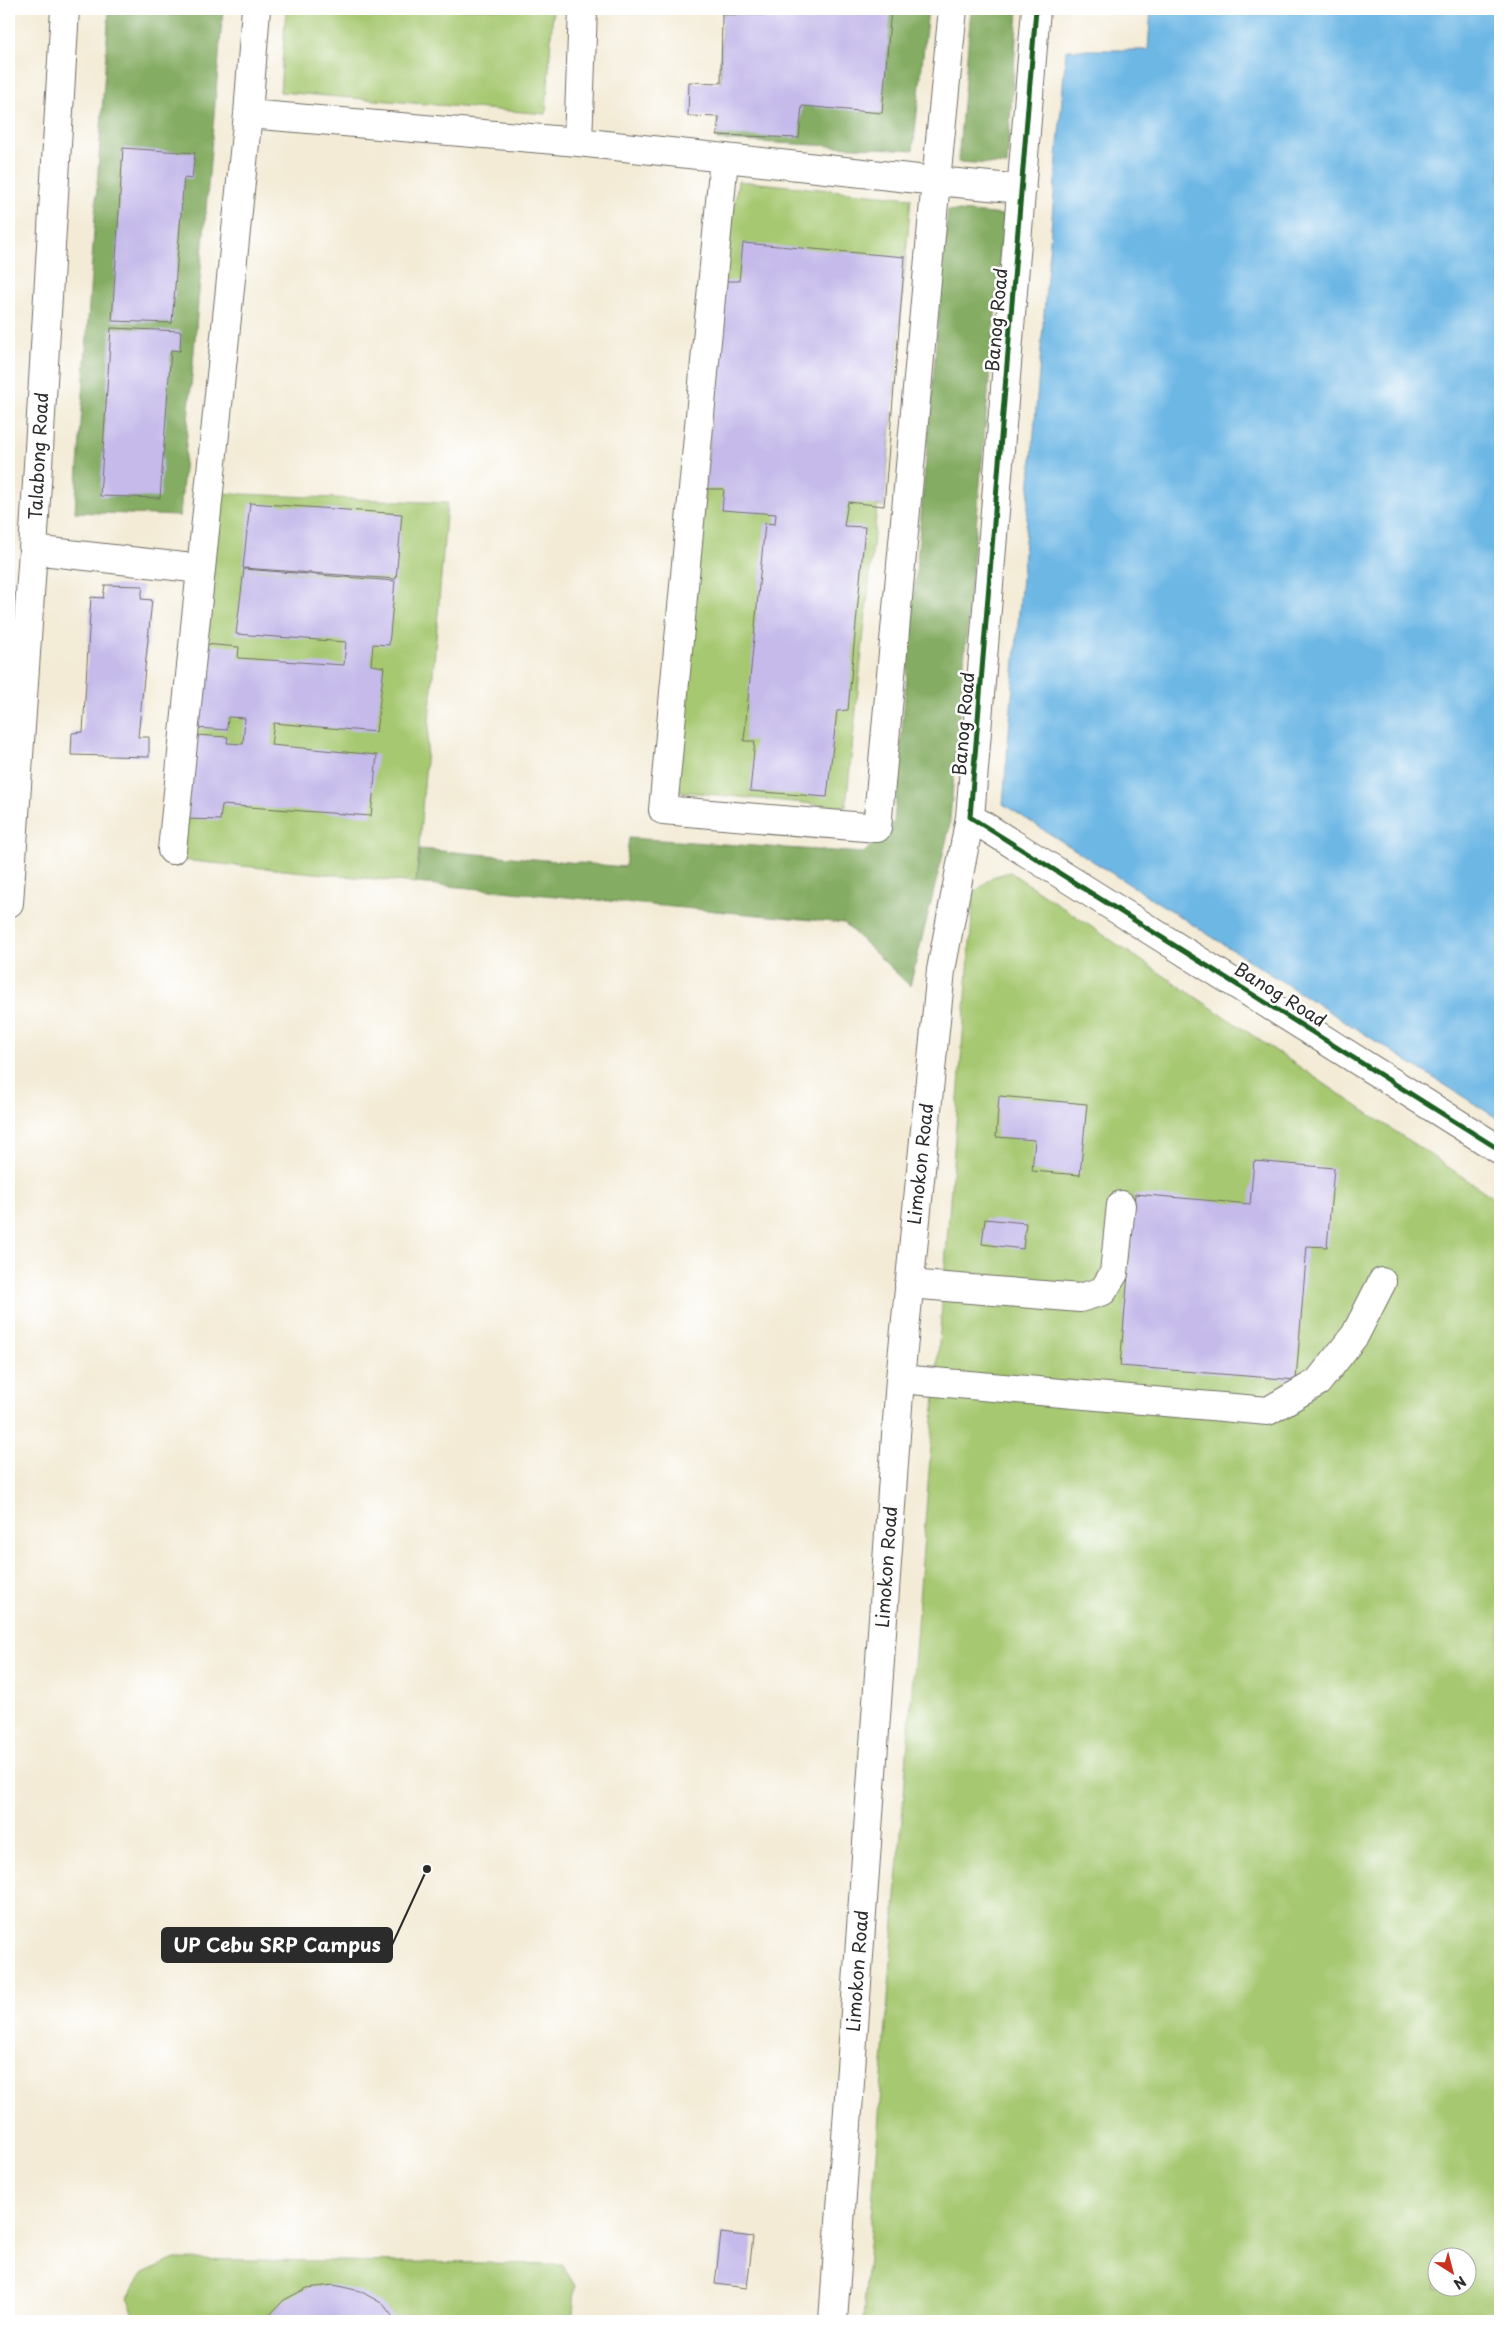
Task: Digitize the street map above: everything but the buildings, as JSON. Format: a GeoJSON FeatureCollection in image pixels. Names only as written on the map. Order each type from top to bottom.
{"type":"FeatureCollection","features":[{"type":"Feature","properties":{"kind":"street","name":"Talabong Road"},"geometry":{"type":"LineString","coordinates":[[9,903],[33,550],[65,9]]}},
{"type":"Feature","properties":{"kind":"street"},"geometry":{"type":"LineString","coordinates":[[172,850],[248,114],[256,9]]}},
{"type":"Feature","properties":{"kind":"street"},"geometry":{"type":"LineString","coordinates":[[578,142],[582,9]]}},
{"type":"Feature","properties":{"kind":"street"},"geometry":{"type":"LineString","coordinates":[[724,159],[663,810],[877,828],[952,9]]}},
{"type":"Feature","properties":{"kind":"street","name":"Banog Road"},"geometry":{"type":"LineString","coordinates":[[1036,9],[970,817],[1500,1150]]}},
{"type":"Feature","properties":{"kind":"street"},"geometry":{"type":"LineString","coordinates":[[248,114],[578,142],[936,181],[1022,188]]}},
{"type":"Feature","properties":{"kind":"street"},"geometry":{"type":"LineString","coordinates":[[33,550],[202,569]]}},
{"type":"Feature","properties":{"kind":"street","name":"Limokon Road"},"geometry":{"type":"LineString","coordinates":[[833,2321],[900,1379],[941,970],[970,817]]}},
{"type":"Feature","properties":{"kind":"street"},"geometry":{"type":"LineString","coordinates":[[909,1284],[1080,1298],[1103,1292],[1114,1273],[1121,1205]]}},
{"type":"Feature","properties":{"kind":"street"},"geometry":{"type":"LineString","coordinates":[[900,1379],[1268,1410],[1318,1382],[1355,1335],[1382,1282]]}},
{"type":"Feature","properties":{"kind":"green space"},"geometry":{"type":"Polygon","coordinates":[[[109,9],[223,9],[180,516],[75,512],[109,9]]]}},
{"type":"Feature","properties":{"kind":"green space"},"geometry":{"type":"Polygon","coordinates":[[[286,9],[553,9],[546,114],[280,92],[286,9]]]}},
{"type":"Feature","properties":{"kind":"green space"},"geometry":{"type":"Polygon","coordinates":[[[723,9],[928,9],[913,150],[717,140],[723,9]]]}},
{"type":"Feature","properties":{"kind":"green space"},"geometry":{"type":"Polygon","coordinates":[[[971,9],[1018,9],[1007,165],[958,162],[971,9]]]}},
{"type":"Feature","properties":{"kind":"green space"},"geometry":{"type":"Polygon","coordinates":[[[738,181],[911,198],[884,506],[877,506],[846,807],[677,791],[724,281],[738,181]]]}},
{"type":"Feature","properties":{"kind":"green space"},"geometry":{"type":"Polygon","coordinates":[[[948,210],[1004,215],[949,830],[910,986],[844,923],[416,883],[420,849],[625,867],[629,838],[864,853],[894,822],[948,210]]]}},
{"type":"Feature","properties":{"kind":"green space"},"geometry":{"type":"Polygon","coordinates":[[[219,493],[447,503],[416,883],[181,860],[219,493]]]}},
{"type":"Feature","properties":{"kind":"green space"},"geometry":{"type":"Polygon","coordinates":[[[1010,872],[1500,1202],[1500,2321],[863,2321],[974,893],[992,877],[1010,872]]]}},
{"type":"Feature","properties":{"kind":"green space"},"geometry":{"type":"Polygon","coordinates":[[[175,2259],[562,2264],[575,2286],[573,2314],[565,2321],[137,2321],[127,2298],[143,2273],[175,2259]]]}},
{"type":"Feature","properties":{"kind":"water"},"geometry":{"type":"Polygon","coordinates":[[[1151,9],[1500,9],[1500,1120],[1003,804],[1066,50],[1148,50],[1151,9]]]}},
{"type":"Feature","properties":{"kind":"cycle path"},"geometry":{"type":"LineString","coordinates":[[1036,9],[970,817],[1500,1150]]}},
{"type":"Feature","properties":{"kind":"place","name":"UP Cebu SRP Campus"},"geometry":{"type":"Point","coordinates":[427,1869]}}]}
